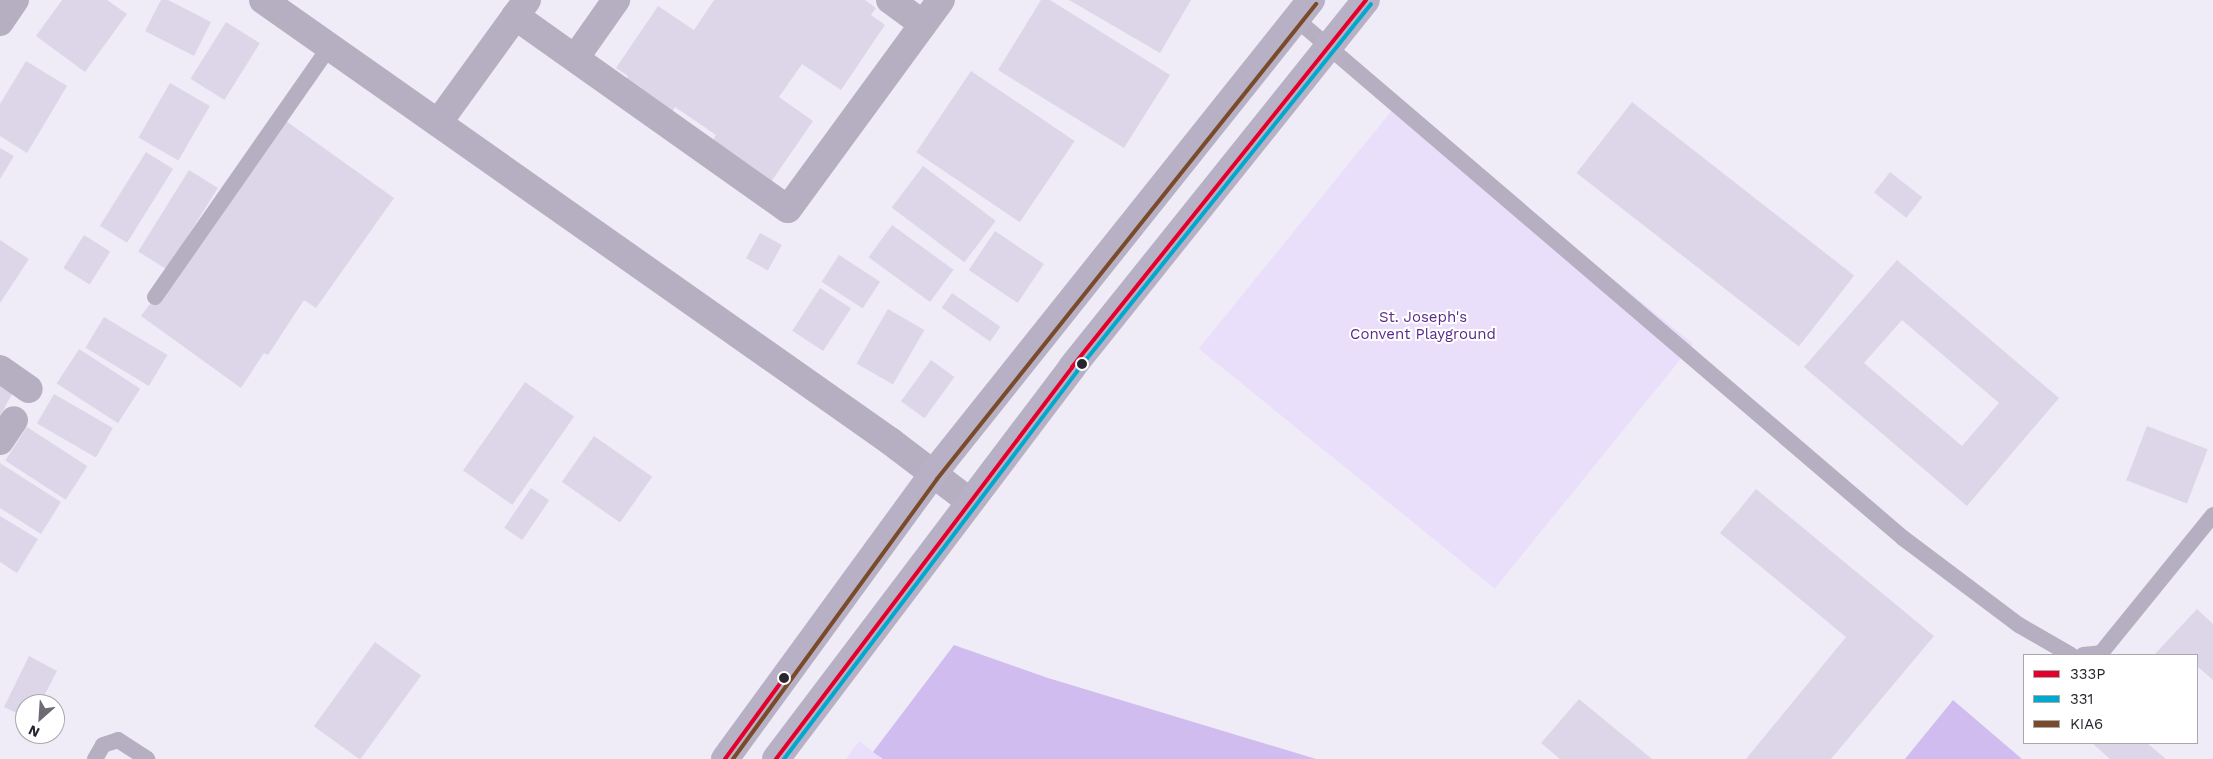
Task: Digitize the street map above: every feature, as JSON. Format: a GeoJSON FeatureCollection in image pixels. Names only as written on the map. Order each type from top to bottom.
{"type":"FeatureCollection","features":[{"type":"Feature","properties":{"kind":"main road"},"geometry":{"type":"LineString","coordinates":[[776,759],[1072,367],[1366,0]]}},
{"type":"Feature","properties":{"kind":"main road"},"geometry":{"type":"LineString","coordinates":[[724,759],[932,475],[1303,10]]}},
{"type":"Feature","properties":{"kind":"street"},"geometry":{"type":"LineString","coordinates":[[0,22],[16,0]]}},
{"type":"Feature","properties":{"kind":"street"},"geometry":{"type":"LineString","coordinates":[[263,0],[904,452],[932,475],[969,501]]}},
{"type":"Feature","properties":{"kind":"street"},"geometry":{"type":"LineString","coordinates":[[576,57],[616,0]]}},
{"type":"Feature","properties":{"kind":"street"},"geometry":{"type":"LineString","coordinates":[[890,0],[923,24]]}},
{"type":"Feature","properties":{"kind":"street"},"geometry":{"type":"LineString","coordinates":[[438,123],[521,8],[576,57],[788,209],[941,0]]}},
{"type":"Feature","properties":{"kind":"street"},"geometry":{"type":"LineString","coordinates":[[0,369],[29,389]]}},
{"type":"Feature","properties":{"kind":"lane"},"geometry":{"type":"LineString","coordinates":[[1303,10],[1328,48],[1903,538],[2019,625],[2069,654]]}},
{"type":"Feature","properties":{"kind":"lane"},"geometry":{"type":"LineString","coordinates":[[155,297],[330,46]]}},
{"type":"Feature","properties":{"kind":"lane"},"geometry":{"type":"LineString","coordinates":[[2092,654],[2100,653],[2213,515]]}},
{"type":"Feature","properties":{"kind":"lane"},"geometry":{"type":"LineString","coordinates":[[95,759],[103,745],[118,740],[147,759]]}},
{"type":"Feature","properties":{"kind":"green space","name":"St. Joseph's Convent Playground"},"geometry":{"type":"Polygon","coordinates":[[[1397,104],[1693,344],[1495,589],[1199,349],[1397,104]]]}},
{"type":"Feature","properties":{"kind":"green space"},"geometry":{"type":"Polygon","coordinates":[[[859,741],[883,759],[846,759],[859,741]]]}},
{"type":"Feature","properties":{"kind":"shaded area"},"geometry":{"type":"Polygon","coordinates":[[[954,645],[1048,678],[1316,759],[883,759],[873,752],[954,645]]]}},
{"type":"Feature","properties":{"kind":"shaded area"},"geometry":{"type":"Polygon","coordinates":[[[1953,700],[2022,759],[1905,759],[1953,700]]]}},
{"type":"Feature","properties":{"kind":"building"},"geometry":{"type":"Polygon","coordinates":[[[62,0],[107,0],[127,14],[85,72],[36,36],[62,0]]]}},
{"type":"Feature","properties":{"kind":"building"},"geometry":{"type":"Polygon","coordinates":[[[161,0],[168,0],[211,22],[194,56],[145,31],[161,0]]]}},
{"type":"Feature","properties":{"kind":"building"},"geometry":{"type":"Polygon","coordinates":[[[714,0],[865,0],[876,8],[871,15],[885,25],[841,90],[802,64],[779,97],[813,121],[771,182],[710,145],[716,135],[675,107],[670,116],[623,84],[628,76],[616,68],[658,6],[694,30],[714,0]]]}},
{"type":"Feature","properties":{"kind":"building"},"geometry":{"type":"Polygon","coordinates":[[[1041,0],[1050,0],[1170,75],[1124,148],[998,70],[1041,0]]]}},
{"type":"Feature","properties":{"kind":"building"},"geometry":{"type":"Polygon","coordinates":[[[1069,0],[1191,0],[1160,53],[1069,0]]]}},
{"type":"Feature","properties":{"kind":"building"},"geometry":{"type":"Polygon","coordinates":[[[226,22],[260,43],[224,100],[190,79],[226,22]]]}},
{"type":"Feature","properties":{"kind":"building"},"geometry":{"type":"Polygon","coordinates":[[[26,61],[67,86],[27,153],[0,136],[0,104],[26,61]]]}},
{"type":"Feature","properties":{"kind":"building"},"geometry":{"type":"Polygon","coordinates":[[[971,71],[1075,141],[1020,222],[916,152],[971,71]]]}},
{"type":"Feature","properties":{"kind":"building"},"geometry":{"type":"Polygon","coordinates":[[[170,83],[210,106],[178,161],[138,138],[170,83]]]}},
{"type":"Feature","properties":{"kind":"building"},"geometry":{"type":"Polygon","coordinates":[[[1632,102],[1854,276],[1799,347],[1577,173],[1632,102]]]}},
{"type":"Feature","properties":{"kind":"building"},"geometry":{"type":"Polygon","coordinates":[[[286,121],[394,198],[316,308],[304,300],[268,355],[264,353],[241,388],[141,316],[286,121]]]}},
{"type":"Feature","properties":{"kind":"building"},"geometry":{"type":"Polygon","coordinates":[[[0,148],[14,156],[0,179],[0,148]]]}},
{"type":"Feature","properties":{"kind":"building"},"geometry":{"type":"Polygon","coordinates":[[[146,152],[173,169],[127,243],[100,226],[146,152]]]}},
{"type":"Feature","properties":{"kind":"building"},"geometry":{"type":"Polygon","coordinates":[[[923,166],[996,221],[964,262],[892,208],[923,166]]]}},
{"type":"Feature","properties":{"kind":"building"},"geometry":{"type":"Polygon","coordinates":[[[189,170],[218,188],[167,269],[138,251],[189,170]]]}},
{"type":"Feature","properties":{"kind":"building"},"geometry":{"type":"Polygon","coordinates":[[[1890,172],[1922,197],[1906,218],[1874,192],[1890,172]]]}},
{"type":"Feature","properties":{"kind":"building"},"geometry":{"type":"Polygon","coordinates":[[[892,225],[953,270],[930,302],[868,257],[892,225]]]}},
{"type":"Feature","properties":{"kind":"building"},"geometry":{"type":"Polygon","coordinates":[[[995,231],[1044,264],[1018,303],[969,270],[995,231]]]}},
{"type":"Feature","properties":{"kind":"building"},"geometry":{"type":"Polygon","coordinates":[[[760,233],[782,245],[768,270],[746,258],[760,233]]]}},
{"type":"Feature","properties":{"kind":"building"},"geometry":{"type":"Polygon","coordinates":[[[84,235],[110,251],[90,285],[63,268],[84,235]]]}},
{"type":"Feature","properties":{"kind":"building"},"geometry":{"type":"Polygon","coordinates":[[[0,240],[29,259],[0,303],[0,240]]]}},
{"type":"Feature","properties":{"kind":"building"},"geometry":{"type":"Polygon","coordinates":[[[839,255],[880,282],[863,309],[822,282],[839,255]]]}},
{"type":"Feature","properties":{"kind":"building"},"geometry":{"type":"Polygon","coordinates":[[[1897,260],[2059,398],[1967,506],[1804,367],[1897,260]],[[1902,320],[1864,363],[1962,446],[1999,403],[1902,320]]]}},
{"type":"Feature","properties":{"kind":"building"},"geometry":{"type":"Polygon","coordinates":[[[820,288],[851,308],[823,351],[792,331],[820,288]]]}},
{"type":"Feature","properties":{"kind":"building"},"geometry":{"type":"Polygon","coordinates":[[[952,293],[1000,327],[990,342],[942,308],[952,293]]]}},
{"type":"Feature","properties":{"kind":"building"},"geometry":{"type":"Polygon","coordinates":[[[888,309],[924,330],[893,385],[856,364],[888,309]]]}},
{"type":"Feature","properties":{"kind":"building"},"geometry":{"type":"Polygon","coordinates":[[[104,317],[167,355],[149,386],[85,348],[104,317]]]}},
{"type":"Feature","properties":{"kind":"building"},"geometry":{"type":"Polygon","coordinates":[[[79,349],[140,389],[118,423],[57,383],[79,349]]]}},
{"type":"Feature","properties":{"kind":"building"},"geometry":{"type":"Polygon","coordinates":[[[931,360],[954,377],[924,418],[901,401],[931,360]]]}},
{"type":"Feature","properties":{"kind":"building"},"geometry":{"type":"Polygon","coordinates":[[[0,378],[16,387],[0,416],[0,378]]]}},
{"type":"Feature","properties":{"kind":"building"},"geometry":{"type":"Polygon","coordinates":[[[525,382],[574,416],[512,505],[463,470],[525,382]]]}},
{"type":"Feature","properties":{"kind":"building"},"geometry":{"type":"Polygon","coordinates":[[[54,394],[113,428],[96,457],[37,423],[54,394]]]}},
{"type":"Feature","properties":{"kind":"building"},"geometry":{"type":"Polygon","coordinates":[[[2147,426],[2208,449],[2187,503],[2126,480],[2147,426]]]}},
{"type":"Feature","properties":{"kind":"building"},"geometry":{"type":"Polygon","coordinates":[[[27,427],[87,466],[66,500],[5,461],[27,427]]]}},
{"type":"Feature","properties":{"kind":"building"},"geometry":{"type":"Polygon","coordinates":[[[594,436],[652,477],[620,523],[562,482],[594,436]]]}},
{"type":"Feature","properties":{"kind":"building"},"geometry":{"type":"Polygon","coordinates":[[[0,463],[61,502],[41,534],[0,508],[0,463]]]}},
{"type":"Feature","properties":{"kind":"building"},"geometry":{"type":"Polygon","coordinates":[[[531,488],[549,500],[522,540],[504,528],[531,488]]]}},
{"type":"Feature","properties":{"kind":"building"},"geometry":{"type":"Polygon","coordinates":[[[1756,489],[1934,636],[1831,759],[1746,759],[1846,637],[1720,533],[1756,489]]]}},
{"type":"Feature","properties":{"kind":"building"},"geometry":{"type":"Polygon","coordinates":[[[0,516],[38,539],[17,573],[0,562],[0,516]]]}},
{"type":"Feature","properties":{"kind":"building"},"geometry":{"type":"Polygon","coordinates":[[[2197,609],[2213,624],[2213,680],[2198,667],[2198,654],[2155,654],[2197,609]]]}},
{"type":"Feature","properties":{"kind":"building"},"geometry":{"type":"Polygon","coordinates":[[[375,642],[421,676],[360,759],[314,726],[375,642]]]}},
{"type":"Feature","properties":{"kind":"building"},"geometry":{"type":"Polygon","coordinates":[[[29,656],[57,671],[45,694],[15,694],[15,712],[4,707],[29,656]]]}},
{"type":"Feature","properties":{"kind":"building"},"geometry":{"type":"Polygon","coordinates":[[[1579,699],[1652,759],[1560,759],[1541,743],[1579,699]]]}},
{"type":"Feature","properties":{"kind":"building"},"geometry":{"type":"Polygon","coordinates":[[[2093,744],[2148,744],[2166,759],[2110,759],[2093,744]]]}},
{"type":"Feature","properties":{"kind":"transit line","name":"333P"},"geometry":{"type":"LineString","coordinates":[[776,759],[1072,367],[1366,0]]}},
{"type":"Feature","properties":{"kind":"transit line","name":"KIA6"},"geometry":{"type":"LineString","coordinates":[[733,759],[937,479],[1316,4]]}},
{"type":"Feature","properties":{"kind":"transit line","name":"331"},"geometry":{"type":"LineString","coordinates":[[784,759],[1077,371],[1371,4]]}},
{"type":"Feature","properties":{"kind":"transit line","name":"333P"},"geometry":{"type":"LineString","coordinates":[[725,759],[784,678]]}}]}
